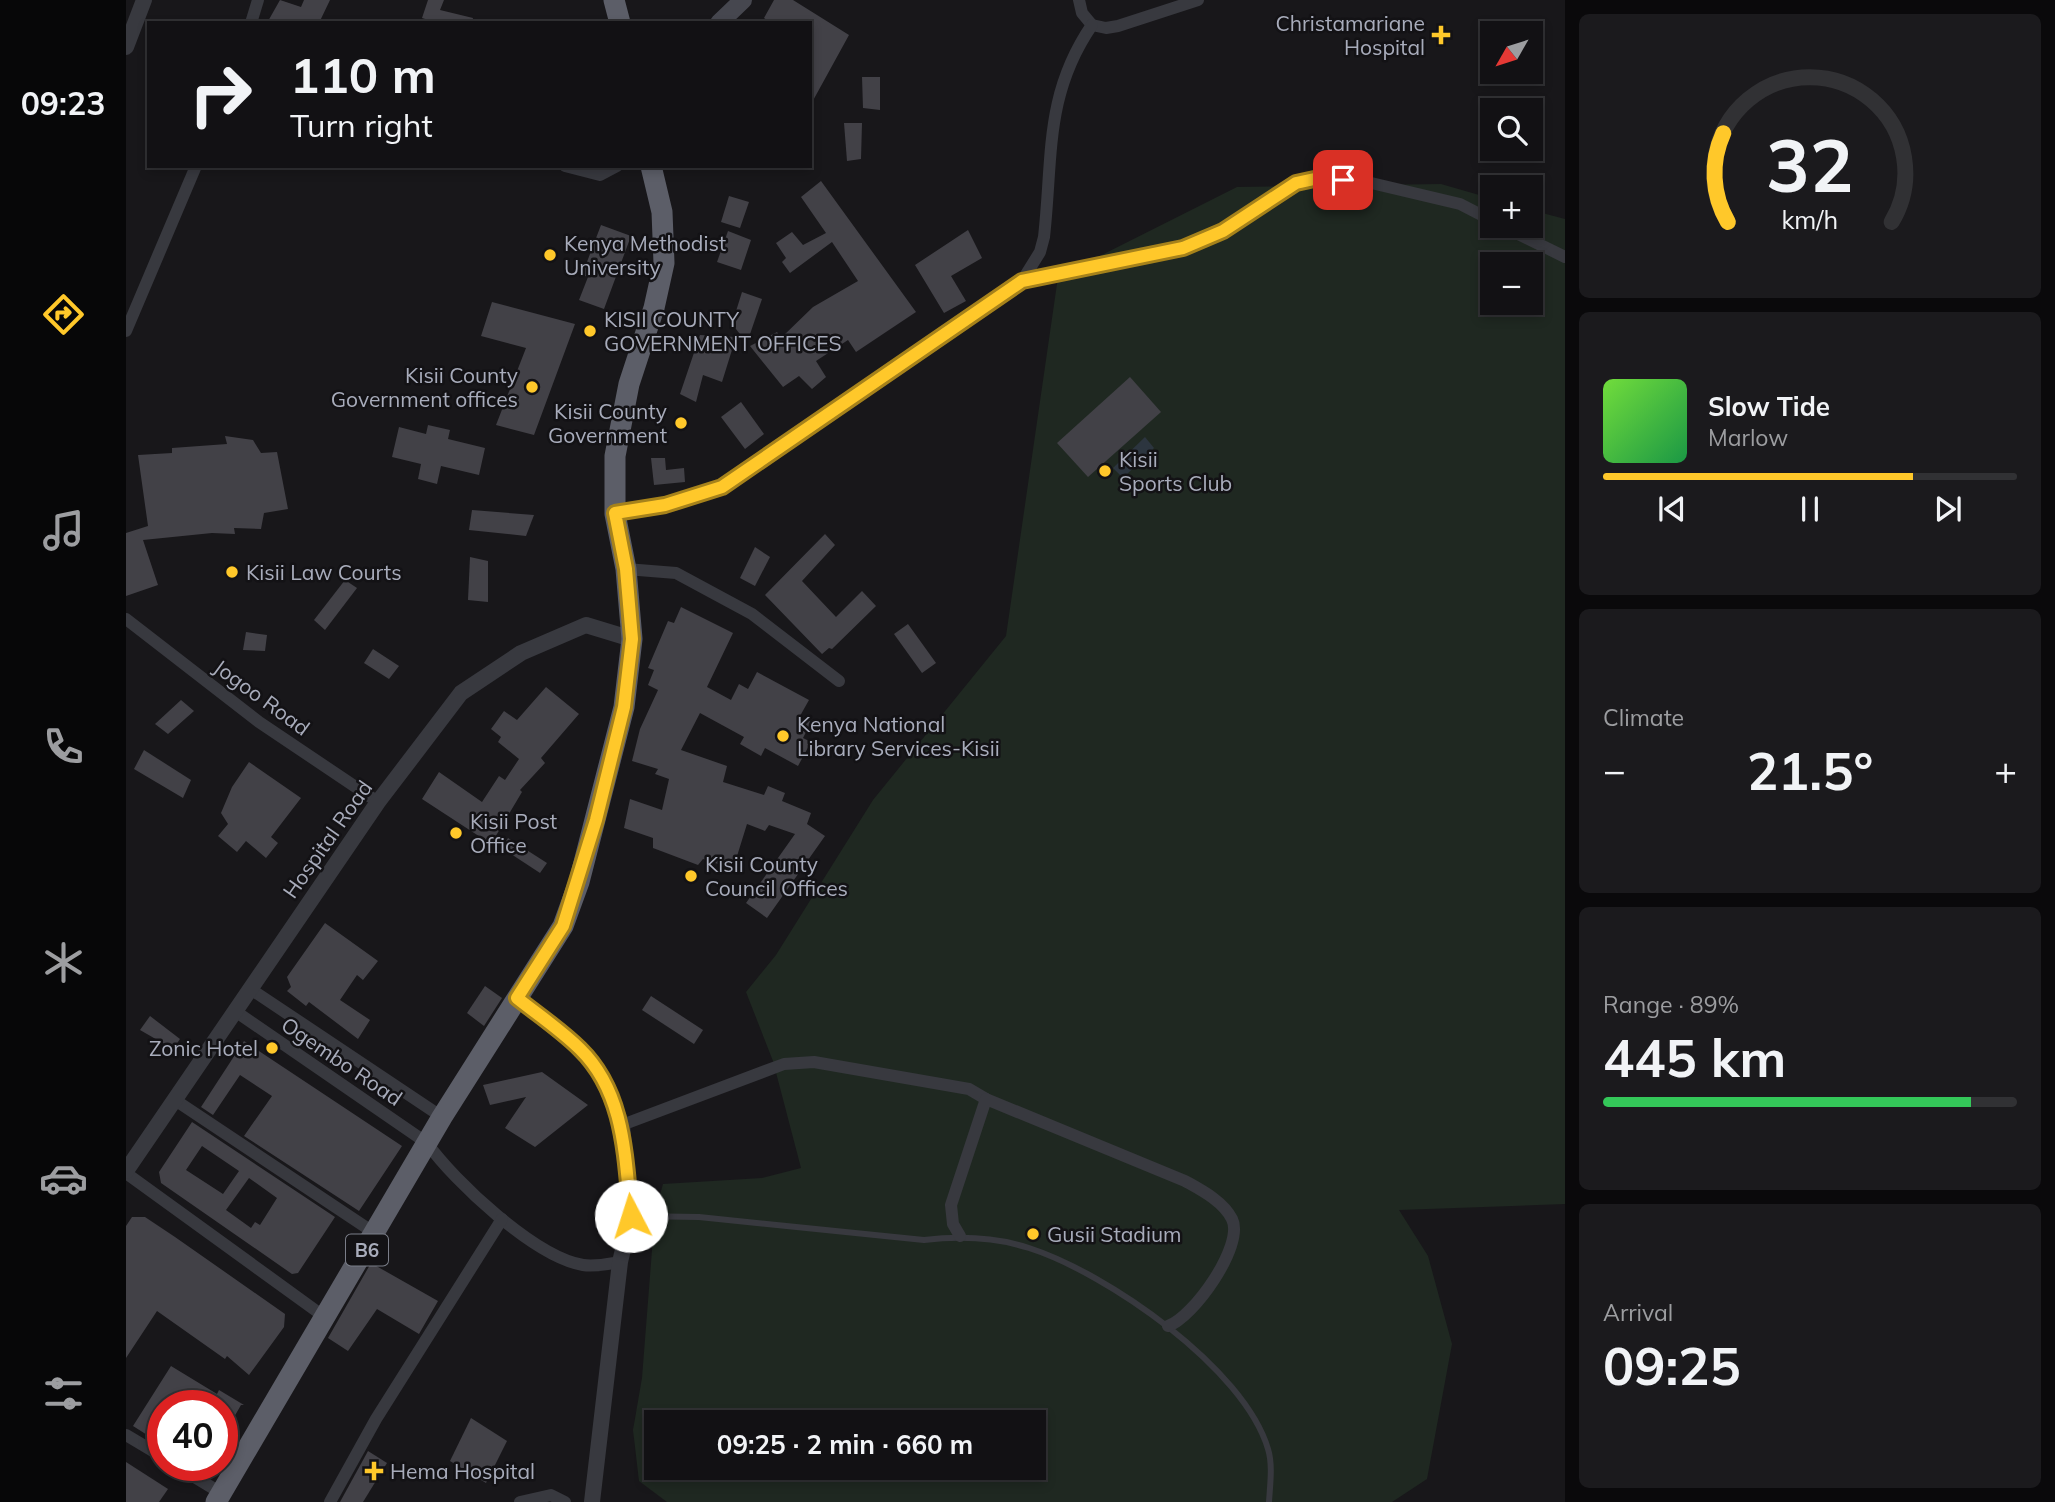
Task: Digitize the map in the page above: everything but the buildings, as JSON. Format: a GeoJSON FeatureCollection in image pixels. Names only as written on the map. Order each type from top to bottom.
{"type":"FeatureCollection","features":[{"type":"Feature","properties":{"kind":"highway"},"geometry":{"type":"LineString","coordinates":[[614,0],[619,21]]}},
{"type":"Feature","properties":{"kind":"highway","name":"B6"},"geometry":{"type":"LineString","coordinates":[[219,1497],[376,1234],[442,1117],[563,926],[579,882],[624,707],[632,639],[626,569],[615,513],[617,433],[654,308],[664,262],[662,212],[651,168]]}},
{"type":"Feature","properties":{"kind":"main road"},"geometry":{"type":"LineString","coordinates":[[721,21],[743,0]]}},
{"type":"Feature","properties":{"kind":"street"},"geometry":{"type":"LineString","coordinates":[[126,47],[144,0]]}},
{"type":"Feature","properties":{"kind":"street"},"geometry":{"type":"LineString","coordinates":[[252,21],[258,0]]}},
{"type":"Feature","properties":{"kind":"street"},"geometry":{"type":"LineString","coordinates":[[1079,0],[1082,13],[1092,25],[1105,28],[1198,0]]}},
{"type":"Feature","properties":{"kind":"street"},"geometry":{"type":"LineString","coordinates":[[1022,281],[1040,252],[1044,237],[1052,136],[1060,84],[1074,50],[1092,25]]}},
{"type":"Feature","properties":{"kind":"street"},"geometry":{"type":"LineString","coordinates":[[126,331],[195,168]]}},
{"type":"Feature","properties":{"kind":"street"},"geometry":{"type":"LineString","coordinates":[[573,168],[600,175],[613,168]]}},
{"type":"Feature","properties":{"kind":"street"},"geometry":{"type":"LineString","coordinates":[[615,513],[665,505],[722,487],[1022,281],[1183,248],[1223,231],[1296,183],[1319,178],[1367,182],[1447,201],[1480,215]]}},
{"type":"Feature","properties":{"kind":"street"},"geometry":{"type":"LineString","coordinates":[[1526,238],[1565,257]]}},
{"type":"Feature","properties":{"kind":"street"},"geometry":{"type":"LineString","coordinates":[[626,569],[676,573],[752,614],[839,681]]}},
{"type":"Feature","properties":{"kind":"street","name":"Jogoo Road"},"geometry":{"type":"LineString","coordinates":[[126,619],[259,722],[378,802]]}},
{"type":"Feature","properties":{"kind":"street","name":"Hospital Road"},"geometry":{"type":"LineString","coordinates":[[126,1172],[378,802],[461,693],[539,644],[586,625],[632,639]]}},
{"type":"Feature","properties":{"kind":"street"},"geometry":{"type":"LineString","coordinates":[[250,988],[442,1117]]}},
{"type":"Feature","properties":{"kind":"street"},"geometry":{"type":"LineString","coordinates":[[517,998],[581,1049],[602,1077],[622,1125],[631,1216],[620,1262],[592,1502]]}},
{"type":"Feature","properties":{"kind":"street","name":"Ogembo Road"},"geometry":{"type":"LineString","coordinates":[[235,1012],[427,1143],[442,1163],[502,1219],[552,1254],[582,1265],[620,1262]]}},
{"type":"Feature","properties":{"kind":"street"},"geometry":{"type":"LineString","coordinates":[[622,1125],[783,1064],[814,1062],[969,1089],[986,1100],[1185,1181],[1209,1194],[1232,1218],[1234,1230],[1216,1276],[1185,1317],[1167,1326]]}},
{"type":"Feature","properties":{"kind":"street"},"geometry":{"type":"LineString","coordinates":[[175,1100],[376,1234]]}},
{"type":"Feature","properties":{"kind":"street"},"geometry":{"type":"LineString","coordinates":[[960,1236],[953,1224],[951,1205],[986,1100]]}},
{"type":"Feature","properties":{"kind":"street"},"geometry":{"type":"LineString","coordinates":[[126,1172],[326,1318]]}},
{"type":"Feature","properties":{"kind":"street"},"geometry":{"type":"LineString","coordinates":[[330,1502],[376,1419],[502,1219]]}},
{"type":"Feature","properties":{"kind":"street"},"geometry":{"type":"LineString","coordinates":[[126,1435],[147,1447]]}},
{"type":"Feature","properties":{"kind":"street"},"geometry":{"type":"LineString","coordinates":[[197,1481],[219,1497]]}},
{"type":"Feature","properties":{"kind":"street"},"geometry":{"type":"LineString","coordinates":[[520,1502],[551,1495],[565,1502]]}},
{"type":"Feature","properties":{"kind":"lane"},"geometry":{"type":"LineString","coordinates":[[631,1216],[699,1217],[924,1240],[960,1236],[1013,1244],[1041,1253],[1092,1277],[1167,1326],[1240,1394],[1260,1427],[1269,1451],[1269,1502]]}},
{"type":"Feature","properties":{"kind":"shaded area"},"geometry":{"type":"Polygon","coordinates":[[[1441,184],[1480,195],[1480,238],[1543,238],[1543,213],[1565,219],[1565,1204],[1399,1210],[1428,1256],[1452,1344],[1427,1479],[1392,1502],[667,1502],[639,1481],[633,1430],[642,1378],[655,1212],[663,1184],[762,1178],[801,1168],[773,1061],[746,992],[776,955],[873,800],[1006,636],[1058,277],[1237,187],[1441,184]]]}},
{"type":"Feature","properties":{"kind":"shaded area"},"geometry":{"type":"Polygon","coordinates":[[[1145,437],[1154,448],[1123,478],[1113,468],[1145,437]]]}},
{"type":"Feature","properties":{"kind":"place","name":"Christamariane Hospital"},"geometry":{"type":"Point","coordinates":[1441,35]}},
{"type":"Feature","properties":{"kind":"place","name":"Kenya Methodist University"},"geometry":{"type":"Point","coordinates":[550,255]}},
{"type":"Feature","properties":{"kind":"place","name":"KISII COUNTY GOVERNMENT OFFICES"},"geometry":{"type":"Point","coordinates":[590,331]}},
{"type":"Feature","properties":{"kind":"place","name":"Kisii County Government offices"},"geometry":{"type":"Point","coordinates":[532,387]}},
{"type":"Feature","properties":{"kind":"place","name":"Kisii County Government"},"geometry":{"type":"Point","coordinates":[681,423]}},
{"type":"Feature","properties":{"kind":"place","name":"Kisii Sports Club"},"geometry":{"type":"Point","coordinates":[1105,471]}},
{"type":"Feature","properties":{"kind":"place","name":"Kisii Law Courts"},"geometry":{"type":"Point","coordinates":[232,572]}},
{"type":"Feature","properties":{"kind":"place","name":"Kenya National Library Services-Kisii"},"geometry":{"type":"Point","coordinates":[783,736]}},
{"type":"Feature","properties":{"kind":"place","name":"Kisii Post Office"},"geometry":{"type":"Point","coordinates":[456,833]}},
{"type":"Feature","properties":{"kind":"place","name":"Kisii County Council Offices"},"geometry":{"type":"Point","coordinates":[691,876]}},
{"type":"Feature","properties":{"kind":"place","name":"Zonic Hotel"},"geometry":{"type":"Point","coordinates":[272,1048]}},
{"type":"Feature","properties":{"kind":"place","name":"Gusii Stadium"},"geometry":{"type":"Point","coordinates":[1033,1234]}},
{"type":"Feature","properties":{"kind":"place","name":"Hema Hospital"},"geometry":{"type":"Point","coordinates":[374,1471]}},
{"type":"Feature","properties":{"kind":"route"},"geometry":{"type":"LineString","coordinates":[[631,1216],[622,1125],[602,1077],[581,1049],[517,998],[563,926],[579,882],[624,707],[632,639],[626,569],[615,513],[665,505],[702,496],[722,487],[1022,281],[1183,248],[1223,231],[1296,183],[1319,178],[1343,180]]}}]}
